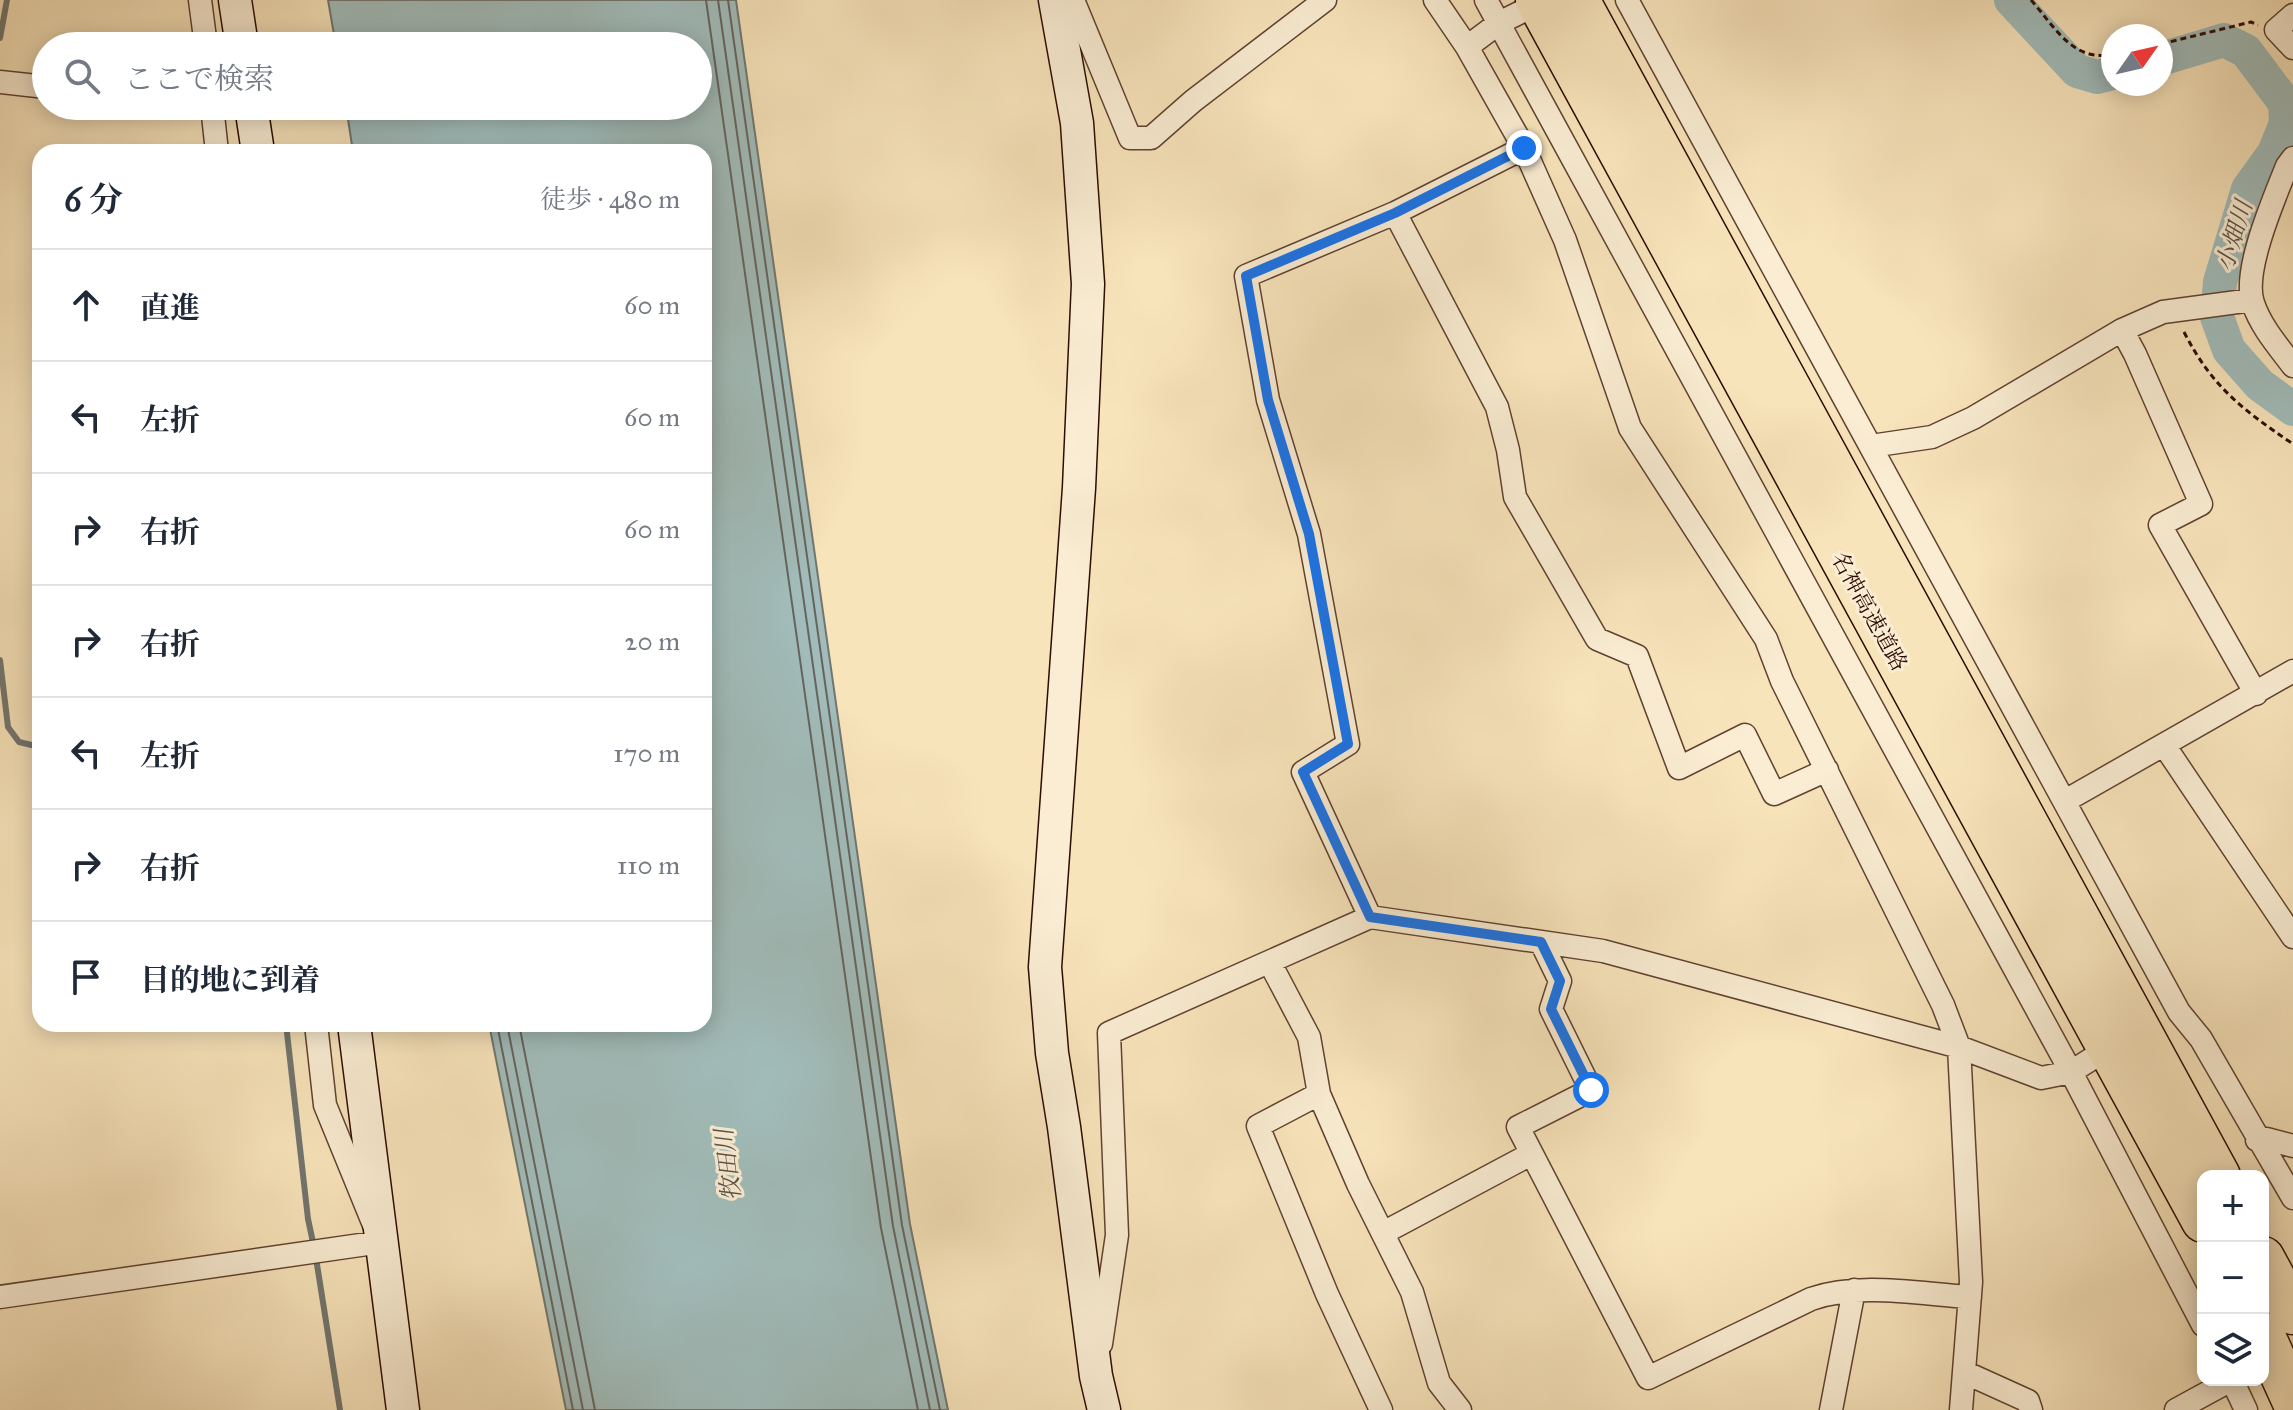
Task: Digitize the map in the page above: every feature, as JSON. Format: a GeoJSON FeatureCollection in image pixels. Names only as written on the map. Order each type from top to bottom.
{"type":"FeatureCollection","features":[{"type":"Feature","properties":{"kind":"highway","name":"名神高速道路"},"geometry":{"type":"LineString","coordinates":[[1578,0],[2216,1170]]}},
{"type":"Feature","properties":{"kind":"highway","name":"名神高速道路"},"geometry":{"type":"LineString","coordinates":[[1518,12],[2197,1210]]}},
{"type":"Feature","properties":{"kind":"highway"},"geometry":{"type":"LineString","coordinates":[[2269,1269],[2293,1313]]}},
{"type":"Feature","properties":{"kind":"highway"},"geometry":{"type":"LineString","coordinates":[[2269,1344],[2293,1386]]}},
{"type":"Feature","properties":{"kind":"highway"},"geometry":{"type":"LineString","coordinates":[[2269,1346],[2293,1400]]}},
{"type":"Feature","properties":{"kind":"street"},"geometry":{"type":"LineString","coordinates":[[200,0],[204,32]]}},
{"type":"Feature","properties":{"kind":"street"},"geometry":{"type":"LineString","coordinates":[[235,0],[240,32]]}},
{"type":"Feature","properties":{"kind":"street"},"geometry":{"type":"LineString","coordinates":[[1055,0],[1077,123],[1088,284],[1079,488],[1045,967],[1052,1053],[1096,1376],[1104,1410]]}},
{"type":"Feature","properties":{"kind":"street"},"geometry":{"type":"LineString","coordinates":[[1073,0],[1130,138],[1151,138],[1193,101],[1325,0]]}},
{"type":"Feature","properties":{"kind":"street"},"geometry":{"type":"LineString","coordinates":[[1435,0],[1467,47],[1524,148],[1565,240],[1630,428],[1766,639],[1782,681],[1943,1005],[1959,1047],[1970,1297],[1961,1410]]}},
{"type":"Feature","properties":{"kind":"street"},"geometry":{"type":"LineString","coordinates":[[1486,0],[1518,12],[1784,547],[2071,1072],[2197,1314]]}},
{"type":"Feature","properties":{"kind":"street"},"geometry":{"type":"LineString","coordinates":[[1627,0],[2179,1012],[2201,1039],[2293,1198]]}},
{"type":"Feature","properties":{"kind":"street"},"geometry":{"type":"LineString","coordinates":[[1467,47],[1518,12]]}},
{"type":"Feature","properties":{"kind":"street"},"geometry":{"type":"LineString","coordinates":[[2285,22],[2293,48]]}},
{"type":"Feature","properties":{"kind":"street"},"geometry":{"type":"LineString","coordinates":[[0,82],[32,85]]}},
{"type":"Feature","properties":{"kind":"street"},"geometry":{"type":"LineString","coordinates":[[213,120],[216,144]]}},
{"type":"Feature","properties":{"kind":"street"},"geometry":{"type":"LineString","coordinates":[[253,120],[257,144]]}},
{"type":"Feature","properties":{"kind":"street"},"geometry":{"type":"LineString","coordinates":[[1370,917],[1303,772],[1348,744],[1309,534],[1268,400],[1246,276],[1395,213],[1524,148]]}},
{"type":"Feature","properties":{"kind":"street"},"geometry":{"type":"LineString","coordinates":[[2293,158],[2262,230],[2247,301],[2293,366]]}},
{"type":"Feature","properties":{"kind":"street"},"geometry":{"type":"LineString","coordinates":[[1395,213],[1497,407],[1515,497],[1597,639],[1637,656],[1679,768],[1745,735],[1774,794],[1827,770]]}},
{"type":"Feature","properties":{"kind":"street"},"geometry":{"type":"LineString","coordinates":[[1871,446],[1932,437],[1973,418],[2122,330],[2163,312],[2247,301]]}},
{"type":"Feature","properties":{"kind":"street"},"geometry":{"type":"LineString","coordinates":[[2122,330],[2201,504],[2160,525],[2256,694]]}},
{"type":"Feature","properties":{"kind":"street"},"geometry":{"type":"LineString","coordinates":[[1873,502],[1895,491]]}},
{"type":"Feature","properties":{"kind":"street"},"geometry":{"type":"LineString","coordinates":[[1784,547],[1807,535]]}},
{"type":"Feature","properties":{"kind":"street"},"geometry":{"type":"LineString","coordinates":[[2065,801],[2293,671]]}},
{"type":"Feature","properties":{"kind":"street"},"geometry":{"type":"LineString","coordinates":[[2164,745],[2293,937]]}},
{"type":"Feature","properties":{"kind":"street"},"geometry":{"type":"LineString","coordinates":[[1096,1376],[1117,1235],[1109,1033],[1370,917],[1603,951],[1959,1047],[2041,1078],[2071,1072],[2093,1058]]}},
{"type":"Feature","properties":{"kind":"street"},"geometry":{"type":"LineString","coordinates":[[1541,942],[1560,981],[1551,1009],[1591,1090],[1518,1127],[1648,1378],[1811,1299],[1832,1292],[1854,1290],[1970,1297]]}},
{"type":"Feature","properties":{"kind":"street"},"geometry":{"type":"LineString","coordinates":[[1270,963],[1309,1037],[1319,1094],[1412,1292],[1439,1383],[1460,1410]]}},
{"type":"Feature","properties":{"kind":"street"},"geometry":{"type":"LineString","coordinates":[[2157,1024],[2179,1012]]}},
{"type":"Feature","properties":{"kind":"street"},"geometry":{"type":"LineString","coordinates":[[317,1032],[325,1105],[381,1242]]}},
{"type":"Feature","properties":{"kind":"street"},"geometry":{"type":"LineString","coordinates":[[355,1032],[403,1410]]}},
{"type":"Feature","properties":{"kind":"street"},"geometry":{"type":"LineString","coordinates":[[1319,1094],[1258,1126],[1327,1294],[1381,1410]]}},
{"type":"Feature","properties":{"kind":"street"},"geometry":{"type":"LineString","coordinates":[[2257,1140],[2267,1139],[2293,1146]]}},
{"type":"Feature","properties":{"kind":"street"},"geometry":{"type":"LineString","coordinates":[[1383,1233],[1531,1154]]}},
{"type":"Feature","properties":{"kind":"street"},"geometry":{"type":"LineString","coordinates":[[0,1297],[381,1242]]}},
{"type":"Feature","properties":{"kind":"street"},"geometry":{"type":"LineString","coordinates":[[1831,1410],[1854,1290]]}},
{"type":"Feature","properties":{"kind":"street"},"geometry":{"type":"LineString","coordinates":[[1964,1372],[2028,1401],[2031,1410]]}},
{"type":"Feature","properties":{"kind":"street"},"geometry":{"type":"LineString","coordinates":[[2176,1410],[2221,1386]]}},
{"type":"Feature","properties":{"kind":"street"},"geometry":{"type":"LineString","coordinates":[[2235,1386],[2246,1410]]}},
{"type":"Feature","properties":{"kind":"path"},"geometry":{"type":"LineString","coordinates":[[2031,0],[2075,50],[2101,56]]}},
{"type":"Feature","properties":{"kind":"path"},"geometry":{"type":"LineString","coordinates":[[2173,41],[2251,22],[2285,22]]}},
{"type":"Feature","properties":{"kind":"path"},"geometry":{"type":"LineString","coordinates":[[2191,307],[2181,328],[2195,354],[2226,394],[2293,444]]}},
{"type":"Feature","properties":{"kind":"water","name":"牧田川"},"geometry":{"type":"Polygon","coordinates":[[[328,0],[736,0],[910,1224],[948,1410],[566,1410],[491,1032],[712,1032],[712,144],[352,144],[348,120],[712,120],[712,32],[334,32],[328,0]]]}},
{"type":"Feature","properties":{"kind":"waterway"},"geometry":{"type":"LineString","coordinates":[[0,38],[7,0]]}},
{"type":"Feature","properties":{"kind":"waterway","name":"小畑川"},"geometry":{"type":"LineString","coordinates":[[2011,0],[2077,71],[2101,76]]}},
{"type":"Feature","properties":{"kind":"waterway","name":"小畑川"},"geometry":{"type":"LineString","coordinates":[[2173,55],[2224,40],[2246,51],[2285,103],[2286,123],[2274,153],[2248,189],[2220,282],[2217,317],[2229,350],[2260,385],[2293,409]]}},
{"type":"Feature","properties":{"kind":"waterway"},"geometry":{"type":"LineString","coordinates":[[0,660],[8,727],[19,742],[32,745]]}},
{"type":"Feature","properties":{"kind":"waterway"},"geometry":{"type":"LineString","coordinates":[[287,1032],[308,1219],[314,1247]]}},
{"type":"Feature","properties":{"kind":"waterway"},"geometry":{"type":"LineString","coordinates":[[316,1258],[340,1410]]}},
{"type":"Feature","properties":{"kind":"route"},"geometry":{"type":"LineString","coordinates":[[1524,148],[1395,213],[1246,276],[1268,400],[1309,534],[1348,744],[1303,772],[1370,917],[1541,942],[1560,981],[1551,1009],[1591,1090]]}}]}
